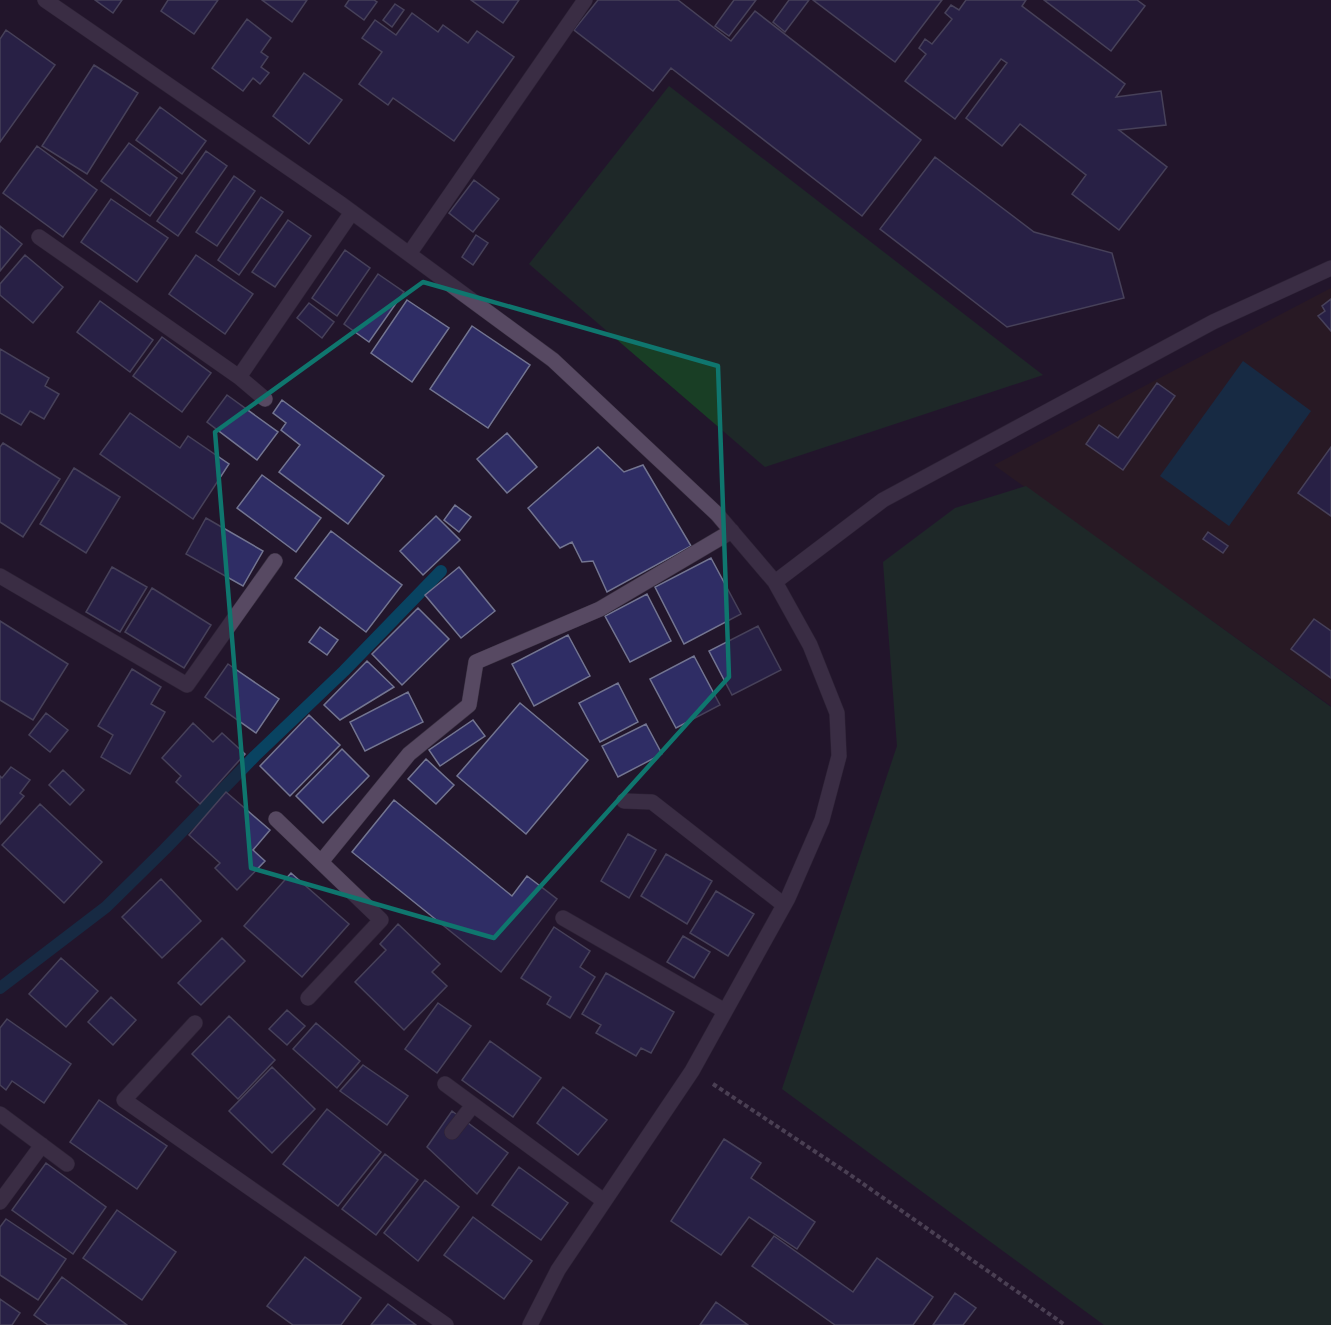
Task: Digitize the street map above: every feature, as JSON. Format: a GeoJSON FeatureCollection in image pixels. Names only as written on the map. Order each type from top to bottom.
{"type":"FeatureCollection","features":[{"type":"Feature","properties":{"kind":"street"},"geometry":{"type":"LineString","coordinates":[[45,0],[352,212],[554,360],[717,514],[775,582],[810,645],[837,713],[839,756],[822,820],[784,905],[693,1071],[558,1270],[531,1325]]}},
{"type":"Feature","properties":{"kind":"street"},"geometry":{"type":"LineString","coordinates":[[409,254],[585,0]]}},
{"type":"Feature","properties":{"kind":"street"},"geometry":{"type":"LineString","coordinates":[[239,377],[352,212]]}},
{"type":"Feature","properties":{"kind":"street"},"geometry":{"type":"LineString","coordinates":[[39,237],[239,377],[265,399]]}},
{"type":"Feature","properties":{"kind":"street"},"geometry":{"type":"LineString","coordinates":[[775,582],[883,500],[1213,322],[1331,268]]}},
{"type":"Feature","properties":{"kind":"street"},"geometry":{"type":"LineString","coordinates":[[321,862],[409,753],[469,705],[476,662],[600,609],[732,531]]}},
{"type":"Feature","properties":{"kind":"street"},"geometry":{"type":"LineString","coordinates":[[0,576],[186,685],[275,561]]}},
{"type":"Feature","properties":{"kind":"street"},"geometry":{"type":"LineString","coordinates":[[624,801],[652,802],[784,905]]}},
{"type":"Feature","properties":{"kind":"street"},"geometry":{"type":"LineString","coordinates":[[276,819],[381,920],[308,998]]}},
{"type":"Feature","properties":{"kind":"street"},"geometry":{"type":"LineString","coordinates":[[563,918],[725,1011]]}},
{"type":"Feature","properties":{"kind":"street"},"geometry":{"type":"LineString","coordinates":[[195,1023],[124,1100],[446,1325]]}},
{"type":"Feature","properties":{"kind":"street"},"geometry":{"type":"LineString","coordinates":[[445,1084],[604,1201]]}},
{"type":"Feature","properties":{"kind":"street"},"geometry":{"type":"LineString","coordinates":[[452,1132],[473,1105]]}},
{"type":"Feature","properties":{"kind":"street"},"geometry":{"type":"LineString","coordinates":[[0,1114],[67,1164]]}},
{"type":"Feature","properties":{"kind":"street"},"geometry":{"type":"LineString","coordinates":[[0,1202],[42,1145]]}},
{"type":"Feature","properties":{"kind":"path"},"geometry":{"type":"LineString","coordinates":[[693,1071],[849,1174],[1065,1325]]}},
{"type":"Feature","properties":{"kind":"highlighted area"},"geometry":{"type":"Polygon","coordinates":[[[423,282],[718,366],[729,677],[494,938],[251,868],[215,432],[423,282]]]}},
{"type":"Feature","properties":{"kind":"shaded area"},"geometry":{"type":"Polygon","coordinates":[[[1331,288],[1331,706],[994,465],[1331,288]]]}},
{"type":"Feature","properties":{"kind":"green space"},"geometry":{"type":"Polygon","coordinates":[[[669,86],[1043,375],[765,467],[529,264],[669,86]]]}},
{"type":"Feature","properties":{"kind":"green space"},"geometry":{"type":"Polygon","coordinates":[[[1026,486],[1331,707],[1331,1325],[1104,1325],[782,1089],[897,746],[883,562],[955,508],[1026,486]]]}},
{"type":"Feature","properties":{"kind":"water"},"geometry":{"type":"Polygon","coordinates":[[[1243,361],[1311,411],[1229,526],[1160,476],[1243,361]]]}},
{"type":"Feature","properties":{"kind":"building"},"geometry":{"type":"Polygon","coordinates":[[[95,0],[122,0],[113,13],[95,0]]]}},
{"type":"Feature","properties":{"kind":"building"},"geometry":{"type":"Polygon","coordinates":[[[168,0],[218,0],[194,34],[161,11],[168,0]]]}},
{"type":"Feature","properties":{"kind":"building"},"geometry":{"type":"Polygon","coordinates":[[[262,0],[307,0],[292,22],[262,0]]]}},
{"type":"Feature","properties":{"kind":"building"},"geometry":{"type":"Polygon","coordinates":[[[349,0],[377,2],[364,20],[345,6],[349,0]]]}},
{"type":"Feature","properties":{"kind":"building"},"geometry":{"type":"Polygon","coordinates":[[[471,0],[519,0],[503,23],[471,0]]]}},
{"type":"Feature","properties":{"kind":"building"},"geometry":{"type":"Polygon","coordinates":[[[598,0],[678,0],[731,41],[755,11],[921,140],[862,216],[671,68],[653,91],[574,30],[598,0]]]}},
{"type":"Feature","properties":{"kind":"building"},"geometry":{"type":"Polygon","coordinates":[[[734,0],[756,0],[729,36],[715,26],[734,0]]]}},
{"type":"Feature","properties":{"kind":"building"},"geometry":{"type":"Polygon","coordinates":[[[789,0],[809,0],[785,32],[773,22],[789,0]]]}},
{"type":"Feature","properties":{"kind":"building"},"geometry":{"type":"Polygon","coordinates":[[[813,0],[942,0],[895,62],[813,0]]]}},
{"type":"Feature","properties":{"kind":"building"},"geometry":{"type":"Polygon","coordinates":[[[966,0],[1026,0],[1022,6],[1125,84],[1116,97],[1161,91],[1166,125],[1119,130],[1167,167],[1119,230],[1072,194],[1086,175],[1020,124],[1002,146],[966,118],[1007,63],[1001,59],[955,119],[905,81],[926,54],[919,48],[925,39],[932,44],[952,19],[945,13],[951,5],[959,10],[966,0]]]}},
{"type":"Feature","properties":{"kind":"building"},"geometry":{"type":"Polygon","coordinates":[[[1044,0],[1137,0],[1145,6],[1111,51],[1044,0]]]}},
{"type":"Feature","properties":{"kind":"building"},"geometry":{"type":"Polygon","coordinates":[[[395,4],[404,10],[392,27],[383,20],[395,4]]]}},
{"type":"Feature","properties":{"kind":"building"},"geometry":{"type":"Polygon","coordinates":[[[412,13],[438,32],[443,25],[468,43],[477,31],[514,57],[454,141],[393,98],[388,105],[359,84],[382,52],[362,38],[375,20],[396,35],[412,13]]]}},
{"type":"Feature","properties":{"kind":"building"},"geometry":{"type":"Polygon","coordinates":[[[247,19],[271,38],[261,52],[268,57],[261,67],[269,73],[260,84],[253,78],[243,91],[212,68],[247,19]]]}},
{"type":"Feature","properties":{"kind":"building"},"geometry":{"type":"Polygon","coordinates":[[[6,30],[55,65],[0,142],[0,39],[6,30]]]}},
{"type":"Feature","properties":{"kind":"building"},"geometry":{"type":"Polygon","coordinates":[[[94,65],[138,93],[87,174],[42,146],[94,65]]]}},
{"type":"Feature","properties":{"kind":"building"},"geometry":{"type":"Polygon","coordinates":[[[304,73],[342,100],[309,144],[273,116],[304,73]]]}},
{"type":"Feature","properties":{"kind":"building"},"geometry":{"type":"Polygon","coordinates":[[[160,107],[206,141],[182,174],[136,140],[160,107]]]}},
{"type":"Feature","properties":{"kind":"building"},"geometry":{"type":"Polygon","coordinates":[[[129,143],[177,178],[150,216],[101,181],[129,143]]]}},
{"type":"Feature","properties":{"kind":"building"},"geometry":{"type":"Polygon","coordinates":[[[37,146],[97,190],[63,237],[3,193],[37,146]]]}},
{"type":"Feature","properties":{"kind":"building"},"geometry":{"type":"Polygon","coordinates":[[[206,151],[227,166],[178,236],[157,221],[206,151]]]}},
{"type":"Feature","properties":{"kind":"building"},"geometry":{"type":"Polygon","coordinates":[[[935,157],[1034,232],[1112,253],[1124,298],[1007,327],[880,229],[935,157]]]}},
{"type":"Feature","properties":{"kind":"building"},"geometry":{"type":"Polygon","coordinates":[[[234,176],[255,191],[217,246],[196,232],[234,176]]]}},
{"type":"Feature","properties":{"kind":"building"},"geometry":{"type":"Polygon","coordinates":[[[474,180],[499,199],[473,232],[449,213],[474,180]]]}},
{"type":"Feature","properties":{"kind":"building"},"geometry":{"type":"Polygon","coordinates":[[[261,197],[283,212],[239,275],[218,260],[261,197]]]}},
{"type":"Feature","properties":{"kind":"building"},"geometry":{"type":"Polygon","coordinates":[[[111,199],[168,238],[137,282],[81,242],[111,199]]]}},
{"type":"Feature","properties":{"kind":"building"},"geometry":{"type":"Polygon","coordinates":[[[288,220],[311,236],[275,287],[252,272],[288,220]]]}},
{"type":"Feature","properties":{"kind":"building"},"geometry":{"type":"Polygon","coordinates":[[[0,226],[22,244],[0,271],[0,226]]]}},
{"type":"Feature","properties":{"kind":"building"},"geometry":{"type":"Polygon","coordinates":[[[476,235],[488,243],[473,265],[462,257],[476,235]]]}},
{"type":"Feature","properties":{"kind":"building"},"geometry":{"type":"Polygon","coordinates":[[[345,250],[370,268],[337,316],[312,298],[345,250]]]}},
{"type":"Feature","properties":{"kind":"building"},"geometry":{"type":"Polygon","coordinates":[[[25,255],[63,287],[33,323],[0,295],[0,284],[25,255]]]}},
{"type":"Feature","properties":{"kind":"building"},"geometry":{"type":"Polygon","coordinates":[[[196,255],[253,294],[225,334],[169,294],[196,255]]]}},
{"type":"Feature","properties":{"kind":"building"},"geometry":{"type":"Polygon","coordinates":[[[378,274],[404,292],[369,342],[344,324],[378,274]]]}},
{"type":"Feature","properties":{"kind":"building"},"geometry":{"type":"Polygon","coordinates":[[[1331,299],[1331,331],[1318,316],[1325,311],[1322,306],[1331,299]]]}},
{"type":"Feature","properties":{"kind":"building"},"geometry":{"type":"Polygon","coordinates":[[[407,300],[449,328],[412,382],[371,353],[407,300]]]}},
{"type":"Feature","properties":{"kind":"building"},"geometry":{"type":"Polygon","coordinates":[[[100,301],[153,340],[130,372],[77,332],[100,301]]]}},
{"type":"Feature","properties":{"kind":"building"},"geometry":{"type":"Polygon","coordinates":[[[309,303],[334,322],[322,338],[297,318],[309,303]]]}},
{"type":"Feature","properties":{"kind":"building"},"geometry":{"type":"Polygon","coordinates":[[[472,326],[530,365],[488,428],[430,389],[472,326]]]}},
{"type":"Feature","properties":{"kind":"building"},"geometry":{"type":"Polygon","coordinates":[[[162,337],[211,373],[182,412],[133,376],[162,337]]]}},
{"type":"Feature","properties":{"kind":"building"},"geometry":{"type":"Polygon","coordinates":[[[0,349],[49,378],[45,386],[59,394],[44,419],[30,411],[21,425],[0,413],[0,349]]]}},
{"type":"Feature","properties":{"kind":"building"},"geometry":{"type":"Polygon","coordinates":[[[1157,383],[1175,396],[1123,470],[1086,444],[1099,425],[1118,438],[1157,383]]]}},
{"type":"Feature","properties":{"kind":"building"},"geometry":{"type":"Polygon","coordinates":[[[227,395],[278,432],[257,460],[207,422],[227,395]]]}},
{"type":"Feature","properties":{"kind":"building"},"geometry":{"type":"Polygon","coordinates":[[[282,400],[384,476],[348,524],[279,472],[300,445],[281,430],[286,423],[273,413],[282,400]]]}},
{"type":"Feature","properties":{"kind":"building"},"geometry":{"type":"Polygon","coordinates":[[[130,413],[180,448],[188,436],[229,464],[193,519],[100,454],[130,413]]]}},
{"type":"Feature","properties":{"kind":"building"},"geometry":{"type":"Polygon","coordinates":[[[507,433],[537,467],[507,493],[477,459],[507,433]]]}},
{"type":"Feature","properties":{"kind":"building"},"geometry":{"type":"Polygon","coordinates":[[[3,443],[60,479],[23,537],[0,522],[0,447],[3,443]]]}},
{"type":"Feature","properties":{"kind":"building"},"geometry":{"type":"Polygon","coordinates":[[[598,447],[624,472],[643,465],[691,546],[607,592],[593,561],[582,562],[572,542],[560,548],[528,508],[598,447]]]}},
{"type":"Feature","properties":{"kind":"building"},"geometry":{"type":"Polygon","coordinates":[[[1331,447],[1331,516],[1298,493],[1331,447]]]}},
{"type":"Feature","properties":{"kind":"building"},"geometry":{"type":"Polygon","coordinates":[[[74,468],[120,497],[86,553],[40,524],[74,468]]]}},
{"type":"Feature","properties":{"kind":"building"},"geometry":{"type":"Polygon","coordinates":[[[262,475],[321,518],[296,552],[237,508],[262,475]]]}},
{"type":"Feature","properties":{"kind":"building"},"geometry":{"type":"Polygon","coordinates":[[[455,505],[471,517],[459,532],[444,520],[455,505]]]}},
{"type":"Feature","properties":{"kind":"building"},"geometry":{"type":"Polygon","coordinates":[[[436,516],[460,540],[423,575],[400,551],[436,516]]]}},
{"type":"Feature","properties":{"kind":"building"},"geometry":{"type":"Polygon","coordinates":[[[206,518],[263,551],[243,586],[186,554],[206,518]]]}},
{"type":"Feature","properties":{"kind":"building"},"geometry":{"type":"Polygon","coordinates":[[[331,531],[402,585],[366,632],[295,578],[331,531]]]}},
{"type":"Feature","properties":{"kind":"building"},"geometry":{"type":"Polygon","coordinates":[[[1208,532],[1228,546],[1223,553],[1203,539],[1208,532]]]}},
{"type":"Feature","properties":{"kind":"building"},"geometry":{"type":"Polygon","coordinates":[[[711,558],[741,614],[684,644],[655,587],[711,558]]]}},
{"type":"Feature","properties":{"kind":"building"},"geometry":{"type":"Polygon","coordinates":[[[112,567],[147,587],[120,632],[86,612],[112,567]]]}},
{"type":"Feature","properties":{"kind":"building"},"geometry":{"type":"Polygon","coordinates":[[[459,567],[495,611],[461,638],[425,595],[459,567]]]}},
{"type":"Feature","properties":{"kind":"building"},"geometry":{"type":"Polygon","coordinates":[[[152,588],[211,625],[184,668],[125,632],[152,588]]]}},
{"type":"Feature","properties":{"kind":"building"},"geometry":{"type":"Polygon","coordinates":[[[647,594],[671,641],[630,662],[605,616],[647,594]]]}},
{"type":"Feature","properties":{"kind":"building"},"geometry":{"type":"Polygon","coordinates":[[[418,608],[449,639],[402,685],[372,654],[418,608]]]}},
{"type":"Feature","properties":{"kind":"building"},"geometry":{"type":"Polygon","coordinates":[[[1314,619],[1331,631],[1331,678],[1291,649],[1314,619]]]}},
{"type":"Feature","properties":{"kind":"building"},"geometry":{"type":"Polygon","coordinates":[[[0,621],[68,664],[33,720],[0,700],[0,621]]]}},
{"type":"Feature","properties":{"kind":"building"},"geometry":{"type":"Polygon","coordinates":[[[758,626],[781,670],[732,695],[709,651],[758,626]]]}},
{"type":"Feature","properties":{"kind":"building"},"geometry":{"type":"Polygon","coordinates":[[[320,627],[338,640],[327,655],[309,642],[320,627]]]}},
{"type":"Feature","properties":{"kind":"building"},"geometry":{"type":"Polygon","coordinates":[[[568,635],[590,676],[534,706],[512,664],[568,635]]]}},
{"type":"Feature","properties":{"kind":"building"},"geometry":{"type":"Polygon","coordinates":[[[694,656],[720,705],[676,728],[650,679],[694,656]]]}},
{"type":"Feature","properties":{"kind":"building"},"geometry":{"type":"Polygon","coordinates":[[[367,661],[394,687],[340,720],[324,705],[367,661]]]}},
{"type":"Feature","properties":{"kind":"building"},"geometry":{"type":"Polygon","coordinates":[[[228,664],[279,699],[256,733],[205,697],[228,664]]]}},
{"type":"Feature","properties":{"kind":"building"},"geometry":{"type":"Polygon","coordinates":[[[132,669],[161,687],[151,704],[165,712],[130,774],[101,757],[113,735],[98,726],[132,669]]]}},
{"type":"Feature","properties":{"kind":"building"},"geometry":{"type":"Polygon","coordinates":[[[618,683],[638,722],[600,742],[579,703],[618,683]]]}},
{"type":"Feature","properties":{"kind":"building"},"geometry":{"type":"Polygon","coordinates":[[[408,692],[423,722],[365,751],[350,722],[408,692]]]}},
{"type":"Feature","properties":{"kind":"building"},"geometry":{"type":"Polygon","coordinates":[[[520,703],[588,760],[526,834],[457,776],[520,703]]]}},
{"type":"Feature","properties":{"kind":"building"},"geometry":{"type":"Polygon","coordinates":[[[46,713],[68,730],[50,752],[29,735],[46,713]]]}},
{"type":"Feature","properties":{"kind":"building"},"geometry":{"type":"Polygon","coordinates":[[[309,715],[340,745],[290,796],[260,766],[309,715]]]}},
{"type":"Feature","properties":{"kind":"building"},"geometry":{"type":"Polygon","coordinates":[[[473,720],[485,736],[440,766],[429,750],[473,720]]]}},
{"type":"Feature","properties":{"kind":"building"},"geometry":{"type":"Polygon","coordinates":[[[193,723],[213,742],[222,733],[245,754],[200,804],[176,782],[181,776],[162,758],[193,723]]]}},
{"type":"Feature","properties":{"kind":"building"},"geometry":{"type":"Polygon","coordinates":[[[646,724],[662,754],[618,777],[602,746],[646,724]]]}},
{"type":"Feature","properties":{"kind":"building"},"geometry":{"type":"Polygon","coordinates":[[[342,749],[369,776],[323,823],[296,796],[342,749]]]}},
{"type":"Feature","properties":{"kind":"building"},"geometry":{"type":"Polygon","coordinates":[[[426,759],[454,785],[436,804],[408,779],[426,759]]]}},
{"type":"Feature","properties":{"kind":"building"},"geometry":{"type":"Polygon","coordinates":[[[11,767],[30,780],[20,793],[24,796],[0,824],[0,776],[2,778],[11,767]]]}},
{"type":"Feature","properties":{"kind":"building"},"geometry":{"type":"Polygon","coordinates":[[[63,770],[84,790],[70,805],[49,785],[63,770]]]}},
{"type":"Feature","properties":{"kind":"building"},"geometry":{"type":"Polygon","coordinates":[[[226,792],[270,830],[253,850],[265,861],[237,890],[215,868],[220,863],[189,835],[226,792]]]}},
{"type":"Feature","properties":{"kind":"building"},"geometry":{"type":"Polygon","coordinates":[[[394,800],[512,896],[527,876],[557,899],[501,972],[352,852],[394,800]]]}},
{"type":"Feature","properties":{"kind":"building"},"geometry":{"type":"Polygon","coordinates":[[[40,804],[102,862],[64,903],[2,845],[40,804]]]}},
{"type":"Feature","properties":{"kind":"building"},"geometry":{"type":"Polygon","coordinates":[[[628,834],[656,850],[629,898],[601,881],[628,834]]]}},
{"type":"Feature","properties":{"kind":"building"},"geometry":{"type":"Polygon","coordinates":[[[666,854],[712,881],[687,924],[641,896],[666,854]]]}},
{"type":"Feature","properties":{"kind":"building"},"geometry":{"type":"Polygon","coordinates":[[[291,873],[349,924],[302,977],[244,926],[291,873]]]}},
{"type":"Feature","properties":{"kind":"building"},"geometry":{"type":"Polygon","coordinates":[[[161,879],[201,921],[162,958],[122,917],[161,879]]]}},
{"type":"Feature","properties":{"kind":"building"},"geometry":{"type":"Polygon","coordinates":[[[716,891],[754,914],[728,956],[690,933],[716,891]]]}},
{"type":"Feature","properties":{"kind":"building"},"geometry":{"type":"Polygon","coordinates":[[[398,924],[440,964],[432,972],[447,986],[404,1030],[355,982],[386,950],[380,944],[398,924]]]}},
{"type":"Feature","properties":{"kind":"building"},"geometry":{"type":"Polygon","coordinates":[[[554,927],[590,951],[580,967],[595,977],[570,1018],[547,1004],[551,997],[521,978],[554,927]]]}},
{"type":"Feature","properties":{"kind":"building"},"geometry":{"type":"Polygon","coordinates":[[[683,936],[710,952],[694,978],[667,962],[683,936]]]}},
{"type":"Feature","properties":{"kind":"building"},"geometry":{"type":"Polygon","coordinates":[[[222,938],[245,961],[201,1005],[178,983],[222,938]]]}},
{"type":"Feature","properties":{"kind":"building"},"geometry":{"type":"Polygon","coordinates":[[[61,958],[98,991],[66,1027],[29,994],[61,958]]]}},
{"type":"Feature","properties":{"kind":"building"},"geometry":{"type":"Polygon","coordinates":[[[606,973],[674,1012],[651,1053],[641,1048],[636,1056],[596,1033],[601,1025],[582,1014],[606,973]]]}},
{"type":"Feature","properties":{"kind":"building"},"geometry":{"type":"Polygon","coordinates":[[[111,997],[136,1020],[113,1045],[88,1022],[111,997]]]}},
{"type":"Feature","properties":{"kind":"building"},"geometry":{"type":"Polygon","coordinates":[[[438,1003],[471,1026],[437,1073],[405,1049],[438,1003]]]}},
{"type":"Feature","properties":{"kind":"building"},"geometry":{"type":"Polygon","coordinates":[[[287,1010],[305,1026],[287,1045],[269,1029],[287,1010]]]}},
{"type":"Feature","properties":{"kind":"building"},"geometry":{"type":"Polygon","coordinates":[[[229,1016],[275,1060],[238,1099],[192,1054],[229,1016]]]}},
{"type":"Feature","properties":{"kind":"building"},"geometry":{"type":"Polygon","coordinates":[[[7,1019],[71,1064],[44,1103],[12,1081],[6,1090],[0,1085],[0,1028],[7,1019]]]}},
{"type":"Feature","properties":{"kind":"building"},"geometry":{"type":"Polygon","coordinates":[[[316,1023],[360,1061],[337,1088],[293,1049],[316,1023]]]}},
{"type":"Feature","properties":{"kind":"building"},"geometry":{"type":"Polygon","coordinates":[[[490,1041],[541,1078],[513,1117],[462,1080],[490,1041]]]}},
{"type":"Feature","properties":{"kind":"building"},"geometry":{"type":"Polygon","coordinates":[[[363,1065],[408,1096],[387,1125],[340,1091],[363,1065]]]}},
{"type":"Feature","properties":{"kind":"building"},"geometry":{"type":"Polygon","coordinates":[[[272,1067],[315,1109],[272,1153],[229,1111],[272,1067]]]}},
{"type":"Feature","properties":{"kind":"building"},"geometry":{"type":"Polygon","coordinates":[[[563,1087],[607,1120],[578,1155],[537,1123],[563,1087]]]}},
{"type":"Feature","properties":{"kind":"building"},"geometry":{"type":"Polygon","coordinates":[[[99,1100],[167,1146],[137,1189],[70,1142],[99,1100]]]}},
{"type":"Feature","properties":{"kind":"building"},"geometry":{"type":"Polygon","coordinates":[[[327,1109],[381,1152],[338,1206],[283,1164],[327,1109]]]}},
{"type":"Feature","properties":{"kind":"building"},"geometry":{"type":"Polygon","coordinates":[[[452,1111],[508,1153],[477,1194],[427,1147],[452,1111]]]}},
{"type":"Feature","properties":{"kind":"building"},"geometry":{"type":"Polygon","coordinates":[[[724,1139],[761,1163],[751,1178],[815,1222],[797,1249],[749,1217],[721,1255],[671,1221],[724,1139]]]}},
{"type":"Feature","properties":{"kind":"building"},"geometry":{"type":"Polygon","coordinates":[[[385,1154],[418,1180],[376,1235],[342,1209],[385,1154]]]}},
{"type":"Feature","properties":{"kind":"building"},"geometry":{"type":"Polygon","coordinates":[[[46,1163],[106,1207],[73,1254],[12,1210],[46,1163]]]}},
{"type":"Feature","properties":{"kind":"building"},"geometry":{"type":"Polygon","coordinates":[[[519,1167],[568,1203],[541,1240],[492,1205],[519,1167]]]}},
{"type":"Feature","properties":{"kind":"building"},"geometry":{"type":"Polygon","coordinates":[[[425,1180],[459,1207],[418,1261],[384,1233],[425,1180]]]}},
{"type":"Feature","properties":{"kind":"building"},"geometry":{"type":"Polygon","coordinates":[[[117,1210],[176,1252],[142,1300],[83,1258],[117,1210]]]}},
{"type":"Feature","properties":{"kind":"building"},"geometry":{"type":"Polygon","coordinates":[[[473,1217],[532,1261],[504,1299],[444,1255],[473,1217]]]}},
{"type":"Feature","properties":{"kind":"building"},"geometry":{"type":"Polygon","coordinates":[[[6,1219],[66,1259],[38,1300],[0,1275],[0,1227],[6,1219]]]}},
{"type":"Feature","properties":{"kind":"building"},"geometry":{"type":"Polygon","coordinates":[[[774,1236],[853,1292],[877,1258],[933,1297],[913,1325],[835,1325],[752,1266],[774,1236]]]}},
{"type":"Feature","properties":{"kind":"building"},"geometry":{"type":"Polygon","coordinates":[[[305,1257],[361,1298],[341,1325],[293,1325],[267,1306],[305,1257]]]}},
{"type":"Feature","properties":{"kind":"building"},"geometry":{"type":"Polygon","coordinates":[[[62,1277],[127,1325],[48,1325],[34,1315],[62,1277]]]}},
{"type":"Feature","properties":{"kind":"building"},"geometry":{"type":"Polygon","coordinates":[[[955,1293],[976,1308],[963,1325],[933,1325],[955,1293]]]}},
{"type":"Feature","properties":{"kind":"building"},"geometry":{"type":"Polygon","coordinates":[[[0,1299],[20,1313],[12,1325],[0,1325],[0,1299]]]}},
{"type":"Feature","properties":{"kind":"building"},"geometry":{"type":"Polygon","coordinates":[[[716,1302],[748,1325],[700,1325],[716,1302]]]}},
{"type":"Feature","properties":{"kind":"building"},"geometry":{"type":"Polygon","coordinates":[[[388,1304],[416,1325],[371,1325],[388,1304]]]}},
{"type":"Feature","properties":{"kind":"waterway"},"geometry":{"type":"LineString","coordinates":[[0,988],[106,907],[255,756],[344,671],[441,571]]}}]}
